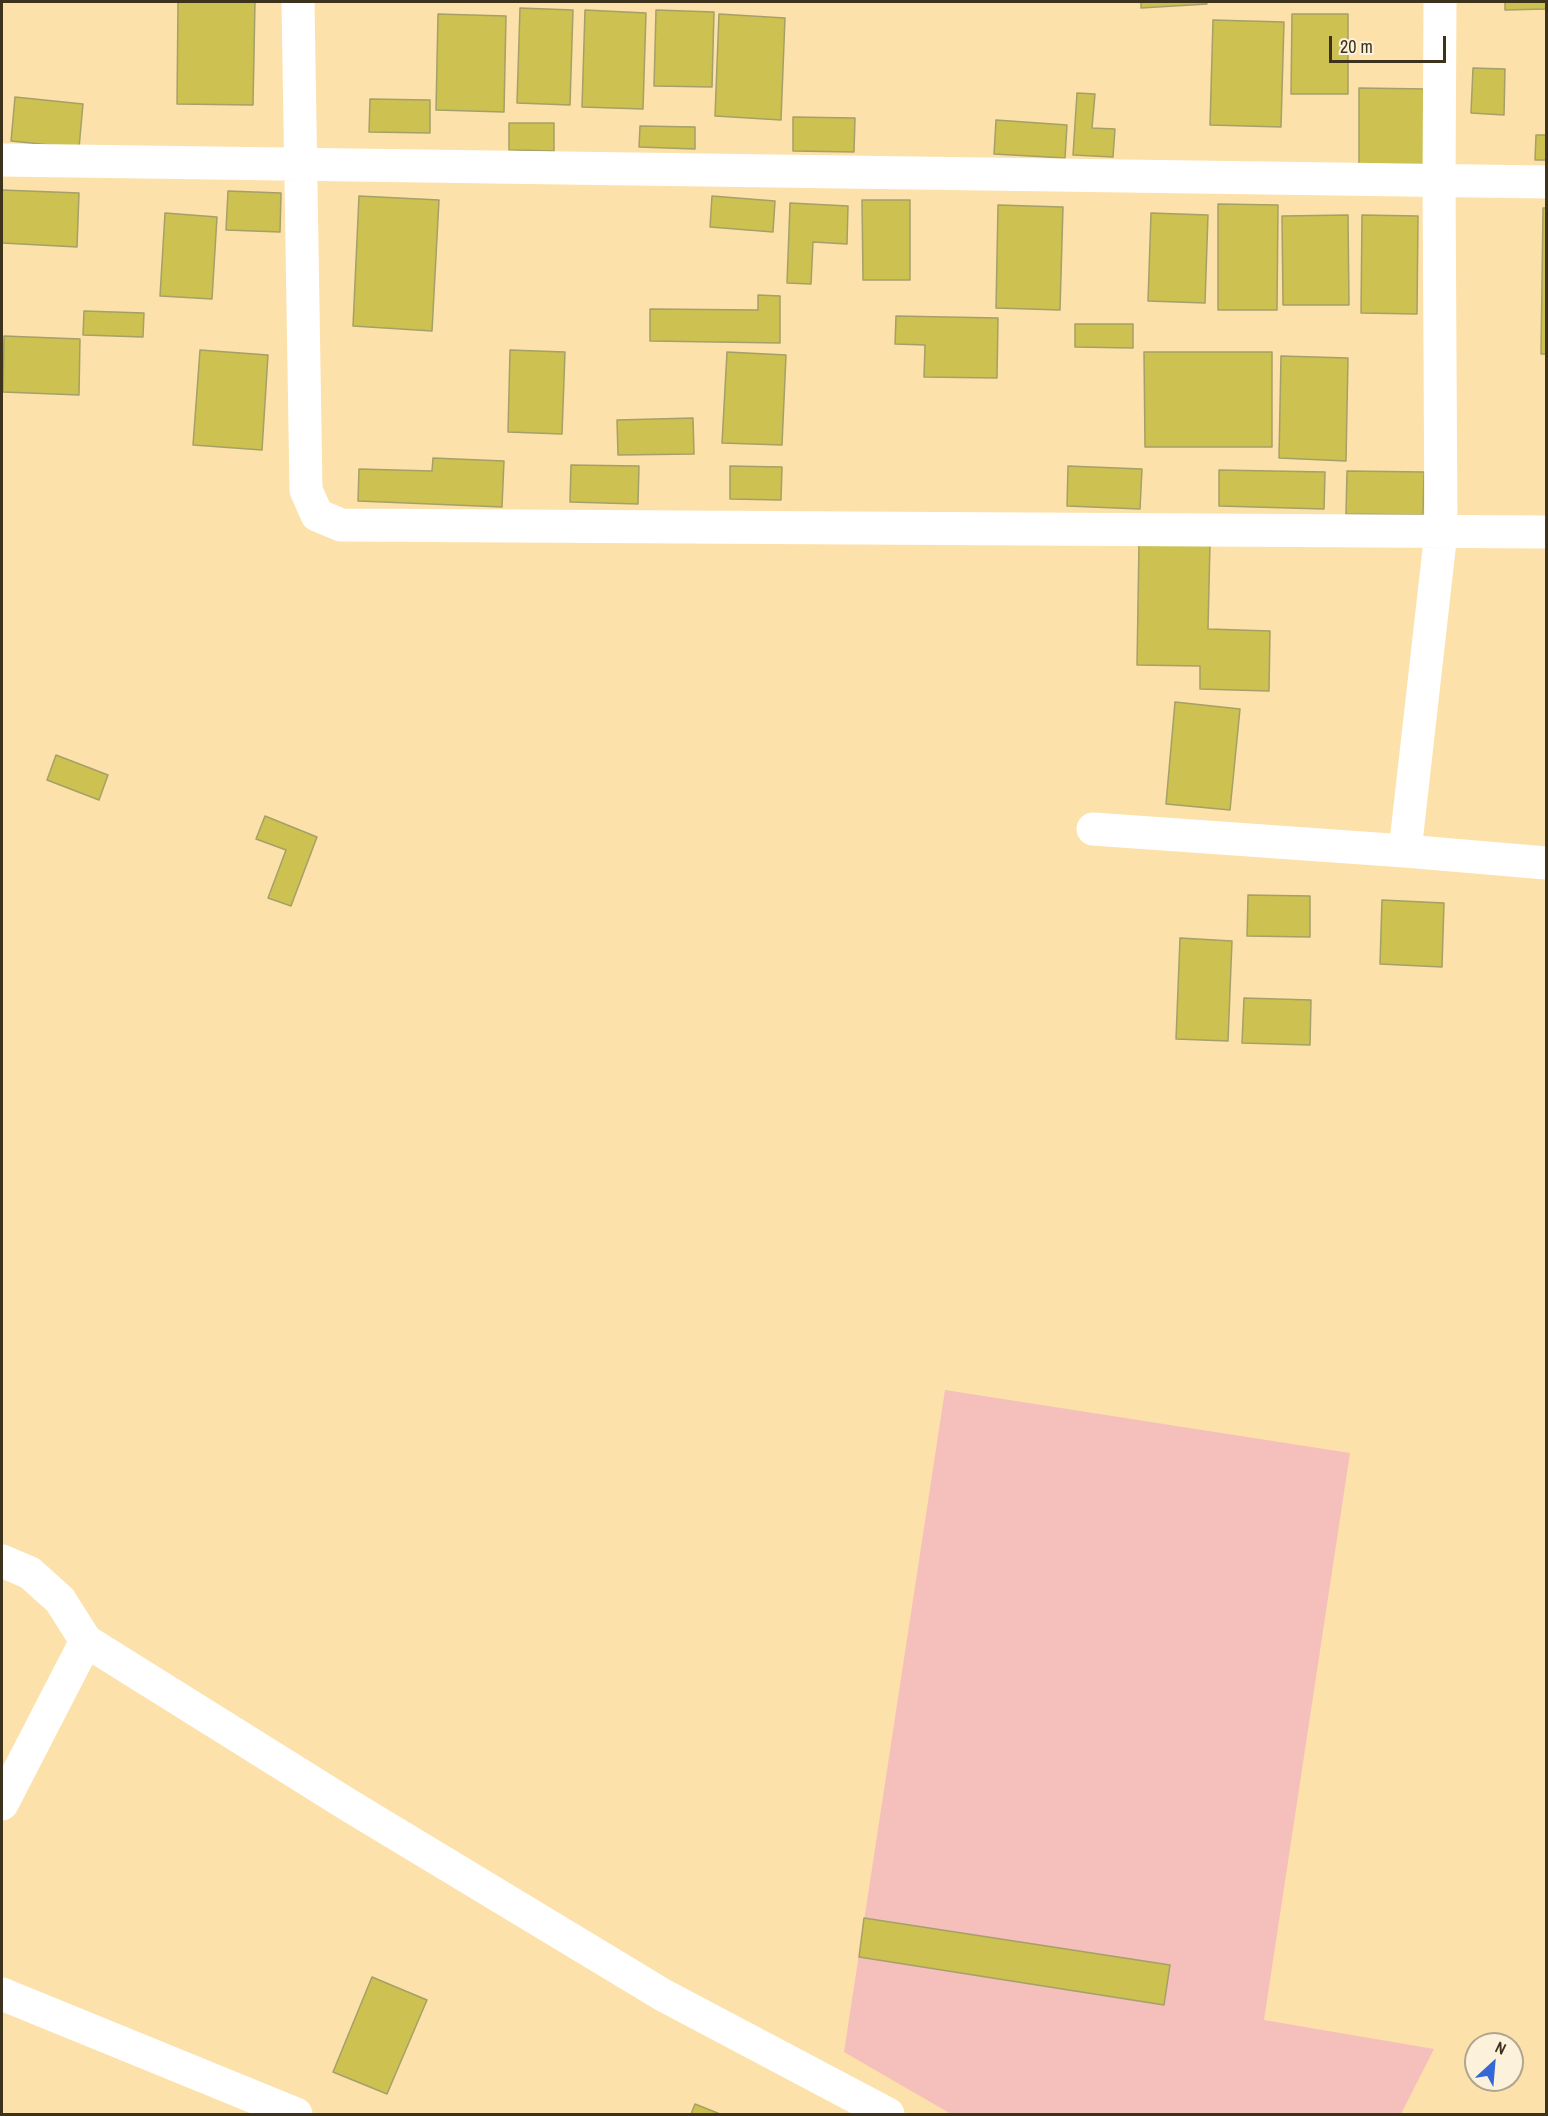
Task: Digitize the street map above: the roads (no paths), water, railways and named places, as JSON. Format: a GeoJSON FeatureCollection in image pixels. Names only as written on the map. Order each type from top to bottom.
{"type":"FeatureCollection","features":[{"type":"Feature","properties":{"kind":"street"},"geometry":{"type":"LineString","coordinates":[[298,2],[306,490],[317,515],[342,525],[1546,532]]}},
{"type":"Feature","properties":{"kind":"street"},"geometry":{"type":"LineString","coordinates":[[1405,851],[1441,532],[1440,2]]}},
{"type":"Feature","properties":{"kind":"street"},"geometry":{"type":"LineString","coordinates":[[2,160],[1546,182]]}},
{"type":"Feature","properties":{"kind":"street"},"geometry":{"type":"LineString","coordinates":[[1093,830],[1546,863]]}},
{"type":"Feature","properties":{"kind":"street"},"geometry":{"type":"LineString","coordinates":[[2,1561],[30,1573],[60,1600],[86,1641],[350,1806],[653,1989],[888,2115]]}},
{"type":"Feature","properties":{"kind":"street"},"geometry":{"type":"LineString","coordinates":[[2,1804],[86,1641]]}},
{"type":"Feature","properties":{"kind":"street"},"geometry":{"type":"LineString","coordinates":[[2,1994],[296,2115]]}}]}
